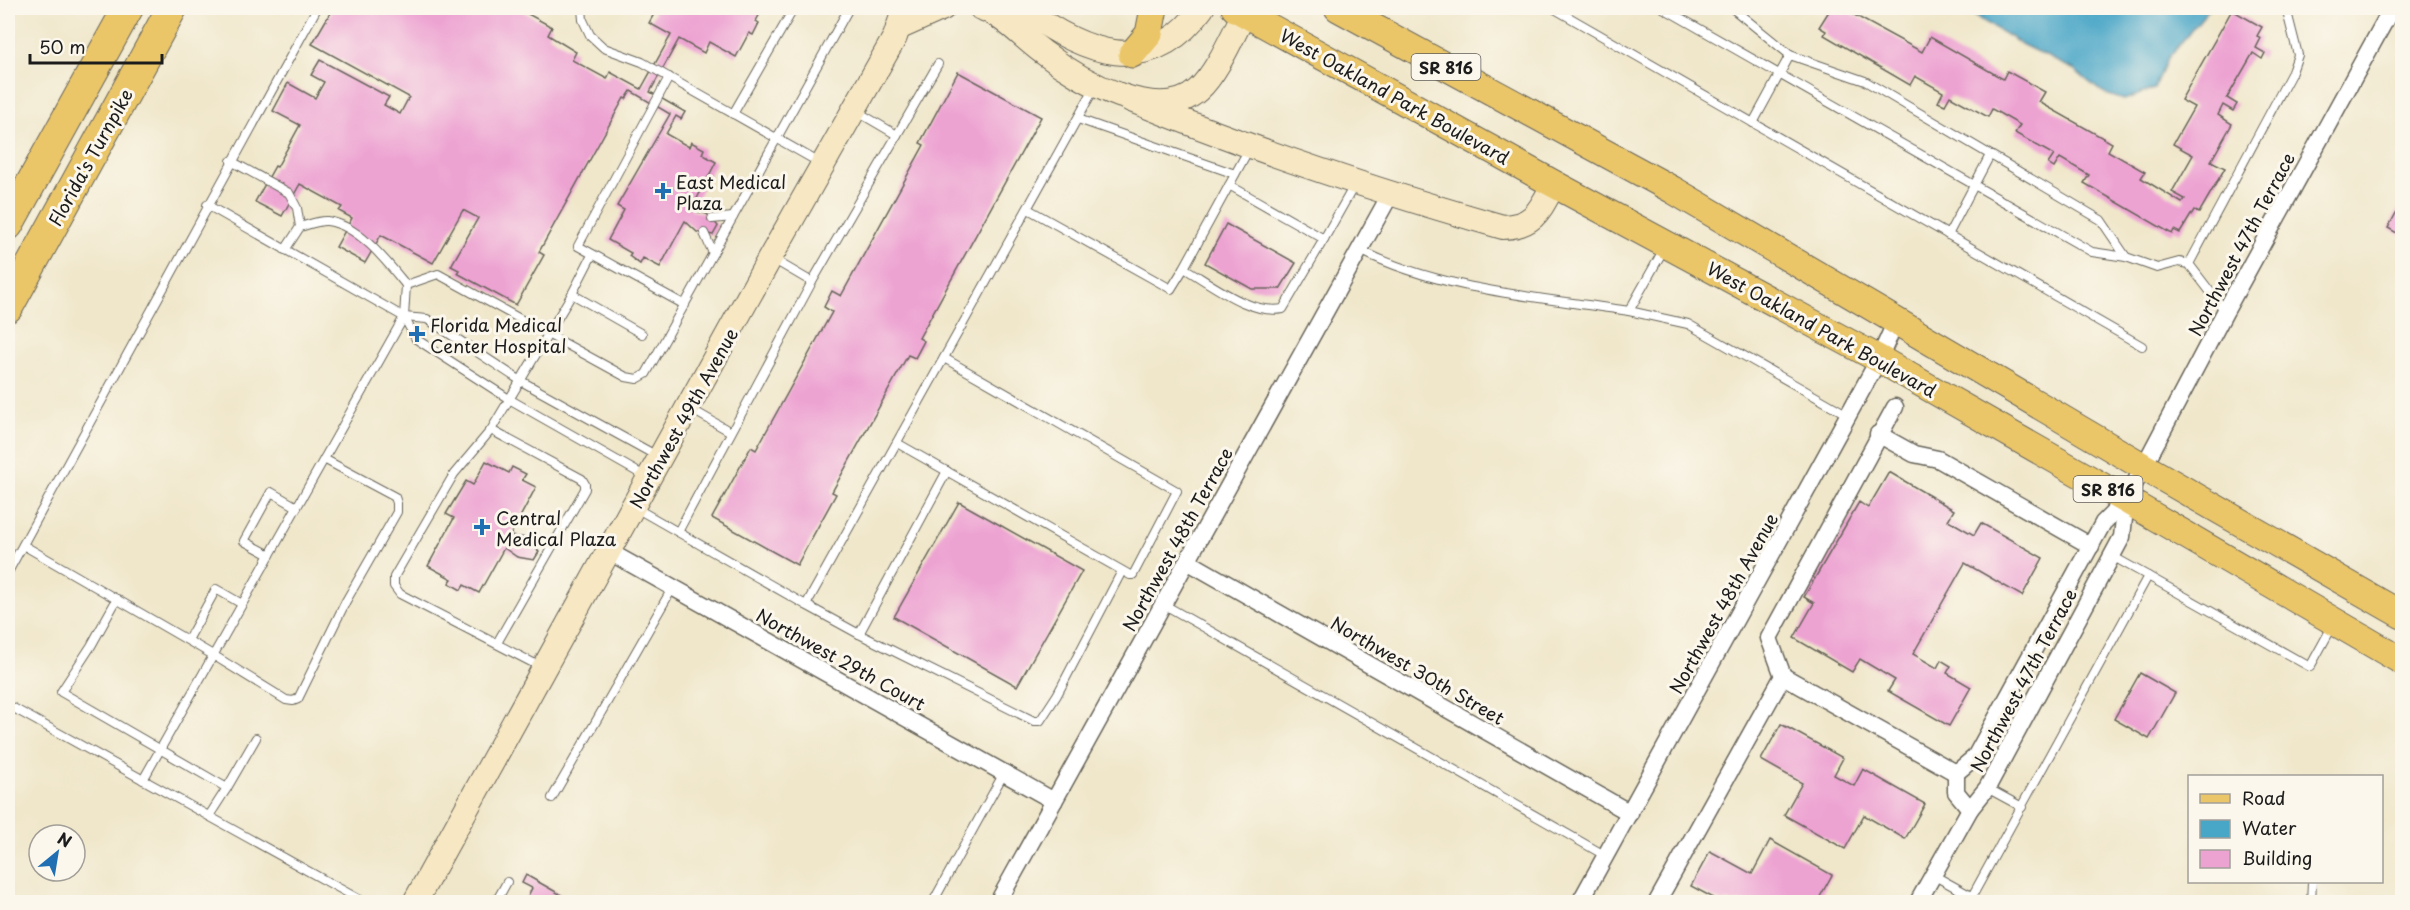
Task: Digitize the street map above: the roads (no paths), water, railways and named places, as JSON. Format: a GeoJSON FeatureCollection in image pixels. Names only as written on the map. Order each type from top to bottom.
{"type":"FeatureCollection","features":[{"type":"Feature","properties":{"kind":"highway"},"geometry":{"type":"LineString","coordinates":[[8,225],[128,8]]}},
{"type":"Feature","properties":{"kind":"highway","name":"Florida's Turnpike"},"geometry":{"type":"LineString","coordinates":[[8,307],[172,8]]}},
{"type":"Feature","properties":{"kind":"main road"},"geometry":{"type":"LineString","coordinates":[[1132,54],[1149,34],[1154,8]]}},
{"type":"Feature","properties":{"kind":"main road","name":"SR 816"},"geometry":{"type":"LineString","coordinates":[[1338,8],[1673,190],[2144,467],[2403,615]]}},
{"type":"Feature","properties":{"kind":"main road","name":"West Oakland Park Boulevard"},"geometry":{"type":"LineString","coordinates":[[1242,9],[1554,184],[1879,359],[2403,661]]}},
{"type":"Feature","properties":{"kind":"street","name":"Northwest 49th Avenue"},"geometry":{"type":"LineString","coordinates":[[415,903],[770,258],[824,165],[903,18],[943,8]]}},
{"type":"Feature","properties":{"kind":"street"},"geometry":{"type":"LineString","coordinates":[[981,8],[993,13],[1046,55],[1131,100],[1206,131],[1390,195],[1503,226],[1521,226],[1539,211],[1554,184]]}},
{"type":"Feature","properties":{"kind":"street"},"geometry":{"type":"LineString","coordinates":[[1022,8],[1044,24],[1070,38],[1115,52],[1132,54],[1164,45],[1191,23],[1202,8]]}},
{"type":"Feature","properties":{"kind":"street","name":"Northwest 47th Terrace"},"geometry":{"type":"LineString","coordinates":[[1970,809],[1956,792],[1956,773],[1976,757],[2103,523],[2126,500],[2225,312],[2392,8]]}},
{"type":"Feature","properties":{"kind":"street"},"geometry":{"type":"LineString","coordinates":[[1131,100],[1149,104],[1176,103],[1186,100],[1199,90],[1216,67],[1242,9]]}},
{"type":"Feature","properties":{"kind":"street","name":"Northwest 48th Terrace"},"geometry":{"type":"LineString","coordinates":[[998,903],[1390,195]]}},
{"type":"Feature","properties":{"kind":"street","name":"Northwest 48th Avenue"},"geometry":{"type":"LineString","coordinates":[[1580,903],[1879,359],[1896,321]]}},
{"type":"Feature","properties":{"kind":"street"},"geometry":{"type":"LineString","coordinates":[[1895,407],[1878,434],[1769,638],[1783,676],[1956,773]]}},
{"type":"Feature","properties":{"kind":"street"},"geometry":{"type":"LineString","coordinates":[[1878,434],[1914,454],[1938,459],[2091,546]]}},
{"type":"Feature","properties":{"kind":"street","name":"Northwest 47th Terrace"},"geometry":{"type":"LineString","coordinates":[[1918,903],[1970,809],[1988,788],[2122,537],[2126,500]]}},
{"type":"Feature","properties":{"kind":"street","name":"Northwest 29th Court"},"geometry":{"type":"LineString","coordinates":[[608,551],[1054,801]]}},
{"type":"Feature","properties":{"kind":"street","name":"Northwest 30th Street"},"geometry":{"type":"LineString","coordinates":[[1186,561],[1630,813]]}},
{"type":"Feature","properties":{"kind":"street"},"geometry":{"type":"LineString","coordinates":[[1657,903],[1783,676]]}},
{"type":"Feature","properties":{"kind":"lane"},"geometry":{"type":"LineString","coordinates":[[8,572],[231,161],[317,8]]}},
{"type":"Feature","properties":{"kind":"lane"},"geometry":{"type":"LineString","coordinates":[[582,8],[583,20],[590,35],[604,48],[642,62],[824,165]]}},
{"type":"Feature","properties":{"kind":"lane"},"geometry":{"type":"LineString","coordinates":[[733,114],[794,8]]}},
{"type":"Feature","properties":{"kind":"lane"},"geometry":{"type":"LineString","coordinates":[[406,285],[438,274],[626,377],[637,379],[646,374],[849,8]]}},
{"type":"Feature","properties":{"kind":"lane"},"geometry":{"type":"LineString","coordinates":[[1553,8],[2142,346]]}},
{"type":"Feature","properties":{"kind":"lane"},"geometry":{"type":"LineString","coordinates":[[1663,8],[2092,252],[2126,257],[2157,268],[2179,262],[2189,264],[2225,312]]}},
{"type":"Feature","properties":{"kind":"lane"},"geometry":{"type":"LineString","coordinates":[[1732,8],[1790,55],[1865,81],[2101,220],[2126,257]]}},
{"type":"Feature","properties":{"kind":"lane"},"geometry":{"type":"LineString","coordinates":[[2189,264],[2292,72],[2298,55],[2286,8]]}},
{"type":"Feature","properties":{"kind":"lane"},"geometry":{"type":"LineString","coordinates":[[1753,123],[1790,55]]}},
{"type":"Feature","properties":{"kind":"lane"},"geometry":{"type":"LineString","coordinates":[[678,532],[813,282],[938,64]]}},
{"type":"Feature","properties":{"kind":"lane"},"geometry":{"type":"LineString","coordinates":[[669,77],[578,246],[685,305]]}},
{"type":"Feature","properties":{"kind":"lane"},"geometry":{"type":"LineString","coordinates":[[807,605],[1097,84]]}},
{"type":"Feature","properties":{"kind":"lane"},"geometry":{"type":"LineString","coordinates":[[854,110],[897,135]]}},
{"type":"Feature","properties":{"kind":"lane"},"geometry":{"type":"LineString","coordinates":[[1078,119],[1235,174]]}},
{"type":"Feature","properties":{"kind":"lane"},"geometry":{"type":"LineString","coordinates":[[1028,209],[1172,289],[1251,146]]}},
{"type":"Feature","properties":{"kind":"lane"},"geometry":{"type":"LineString","coordinates":[[1948,235],[1990,155]]}},
{"type":"Feature","properties":{"kind":"lane"},"geometry":{"type":"LineString","coordinates":[[231,161],[289,193],[297,208],[300,227],[285,250]]}},
{"type":"Feature","properties":{"kind":"lane"},"geometry":{"type":"LineString","coordinates":[[1184,268],[1250,306],[1271,311],[1283,309],[1356,183]]}},
{"type":"Feature","properties":{"kind":"lane"},"geometry":{"type":"LineString","coordinates":[[1229,186],[1324,239]]}},
{"type":"Feature","properties":{"kind":"lane"},"geometry":{"type":"LineString","coordinates":[[207,205],[404,317],[427,319],[655,468]]}},
{"type":"Feature","properties":{"kind":"lane"},"geometry":{"type":"LineString","coordinates":[[712,219],[733,217]]}},
{"type":"Feature","properties":{"kind":"lane"},"geometry":{"type":"LineString","coordinates":[[143,780],[404,317],[406,285],[371,244],[345,228],[327,221],[300,227]]}},
{"type":"Feature","properties":{"kind":"lane"},"geometry":{"type":"LineString","coordinates":[[704,233],[713,253]]}},
{"type":"Feature","properties":{"kind":"lane"},"geometry":{"type":"LineString","coordinates":[[1629,311],[1666,244]]}},
{"type":"Feature","properties":{"kind":"lane"},"geometry":{"type":"LineString","coordinates":[[1360,250],[1385,263],[1467,285],[1629,311],[1688,324],[1848,415]]}},
{"type":"Feature","properties":{"kind":"lane"},"geometry":{"type":"LineString","coordinates":[[544,669],[400,594],[394,586],[394,577],[454,474],[491,430],[549,335],[592,255]]}},
{"type":"Feature","properties":{"kind":"lane"},"geometry":{"type":"LineString","coordinates":[[770,258],[813,282]]}},
{"type":"Feature","properties":{"kind":"lane"},"geometry":{"type":"LineString","coordinates":[[572,294],[642,334]]}},
{"type":"Feature","properties":{"kind":"lane"},"geometry":{"type":"LineString","coordinates":[[404,317],[416,339],[509,399],[655,468]]}},
{"type":"Feature","properties":{"kind":"lane"},"geometry":{"type":"LineString","coordinates":[[897,443],[1122,571],[1133,575],[1177,491],[944,358]]}},
{"type":"Feature","properties":{"kind":"lane"},"geometry":{"type":"LineString","coordinates":[[688,408],[731,432]]}},
{"type":"Feature","properties":{"kind":"lane"},"geometry":{"type":"LineString","coordinates":[[491,430],[582,479],[585,484],[585,489],[497,643]]}},
{"type":"Feature","properties":{"kind":"lane"},"geometry":{"type":"LineString","coordinates":[[22,545],[188,640],[286,700],[293,701],[298,699],[341,611],[397,512],[398,503],[395,497],[324,459]]}},
{"type":"Feature","properties":{"kind":"lane"},"geometry":{"type":"LineString","coordinates":[[859,634],[947,471]]}},
{"type":"Feature","properties":{"kind":"lane"},"geometry":{"type":"LineString","coordinates":[[270,555],[244,541],[271,492],[297,507]]}},
{"type":"Feature","properties":{"kind":"lane"},"geometry":{"type":"LineString","coordinates":[[634,507],[859,634],[1034,721],[1040,721],[1044,717],[1057,695],[1122,571]]}},
{"type":"Feature","properties":{"kind":"lane"},"geometry":{"type":"LineString","coordinates":[[2112,556],[2310,667],[2335,622]]}},
{"type":"Feature","properties":{"kind":"lane"},"geometry":{"type":"LineString","coordinates":[[1933,875],[1971,900],[2148,576]]}},
{"type":"Feature","properties":{"kind":"lane"},"geometry":{"type":"LineString","coordinates":[[552,798],[673,587]]}},
{"type":"Feature","properties":{"kind":"lane"},"geometry":{"type":"LineString","coordinates":[[188,640],[216,589],[242,604]]}},
{"type":"Feature","properties":{"kind":"lane"},"geometry":{"type":"LineString","coordinates":[[117,599],[91,646],[61,692],[227,788]]}},
{"type":"Feature","properties":{"kind":"lane"},"geometry":{"type":"LineString","coordinates":[[1163,604],[1606,856]]}},
{"type":"Feature","properties":{"kind":"lane"},"geometry":{"type":"LineString","coordinates":[[8,705],[364,903]]}},
{"type":"Feature","properties":{"kind":"lane"},"geometry":{"type":"LineString","coordinates":[[209,816],[256,738]]}},
{"type":"Feature","properties":{"kind":"lane"},"geometry":{"type":"LineString","coordinates":[[933,903],[1004,773]]}},
{"type":"Feature","properties":{"kind":"lane"},"geometry":{"type":"LineString","coordinates":[[1988,788],[2022,807]]}},
{"type":"Feature","properties":{"kind":"lane"},"geometry":{"type":"LineString","coordinates":[[496,903],[507,882]]}},
{"type":"Feature","properties":{"kind":"lane"},"geometry":{"type":"LineString","coordinates":[[2311,903],[2312,883]]}},
{"type":"Feature","properties":{"kind":"water"},"geometry":{"type":"Polygon","coordinates":[[[1962,8],[2210,8],[2168,58],[2154,89],[2124,100],[2103,93],[2073,69],[2023,45],[1962,8]]]}},
{"type":"Feature","properties":{"kind":"place","name":"East Medical Plaza"},"geometry":{"type":"Point","coordinates":[663,191]}},
{"type":"Feature","properties":{"kind":"place","name":"Florida Medical Center Hospital"},"geometry":{"type":"Point","coordinates":[417,334]}},
{"type":"Feature","properties":{"kind":"place","name":"Central Medical Plaza"},"geometry":{"type":"Point","coordinates":[482,527]}}]}
